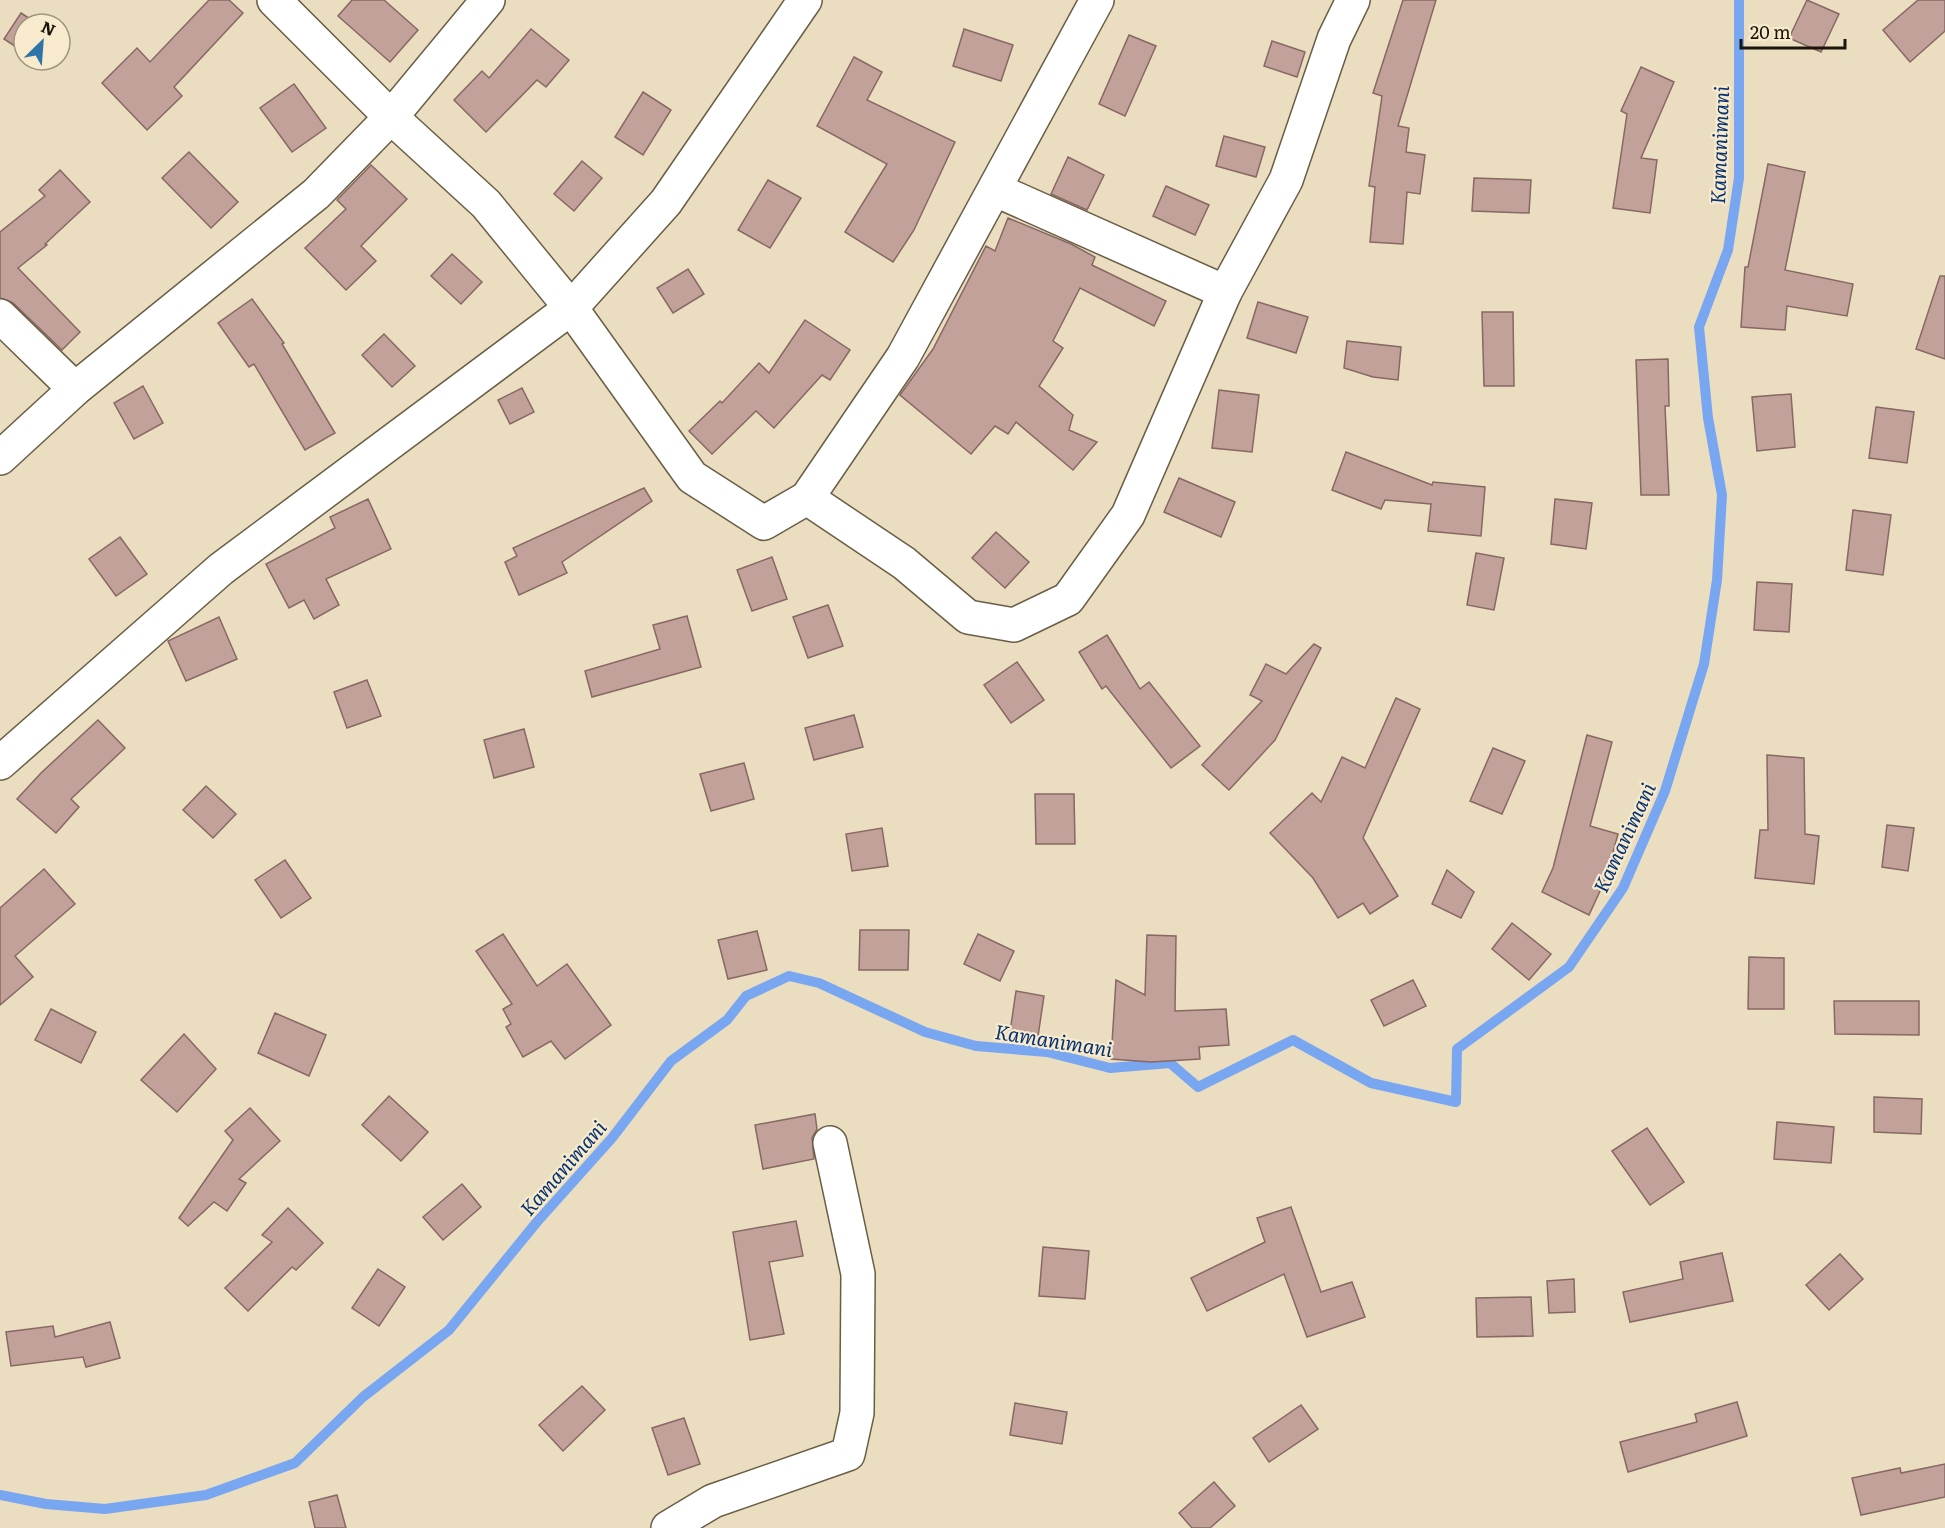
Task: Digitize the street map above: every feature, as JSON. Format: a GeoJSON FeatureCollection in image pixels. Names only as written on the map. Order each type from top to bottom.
{"type":"FeatureCollection","features":[{"type":"Feature","properties":{"kind":"street"},"geometry":{"type":"LineString","coordinates":[[274,0],[391,117],[486,204],[571,308],[692,477],[764,523],[807,498],[903,357],[996,190],[1097,0]]}},
{"type":"Feature","properties":{"kind":"street"},"geometry":{"type":"LineString","coordinates":[[0,458],[75,389],[315,194],[391,117],[488,0]]}},
{"type":"Feature","properties":{"kind":"street"},"geometry":{"type":"LineString","coordinates":[[0,763],[221,569],[571,308],[666,202],[805,0]]}},
{"type":"Feature","properties":{"kind":"street"},"geometry":{"type":"LineString","coordinates":[[807,498],[904,563],[968,617],[1014,625],[1068,599],[1128,515],[1225,292],[1286,180],[1334,39],[1353,0]]}},
{"type":"Feature","properties":{"kind":"street"},"geometry":{"type":"LineString","coordinates":[[996,190],[1225,292]]}},
{"type":"Feature","properties":{"kind":"street"},"geometry":{"type":"LineString","coordinates":[[0,316],[75,389]]}},
{"type":"Feature","properties":{"kind":"street"},"geometry":{"type":"LineString","coordinates":[[668,1528],[713,1501],[848,1455],[857,1413],[858,1274],[830,1143]]}},
{"type":"Feature","properties":{"kind":"building"},"geometry":{"type":"Polygon","coordinates":[[[209,0],[229,0],[243,13],[174,87],[182,96],[147,130],[102,83],[137,48],[150,62],[209,0]]]}},
{"type":"Feature","properties":{"kind":"building"},"geometry":{"type":"Polygon","coordinates":[[[352,0],[384,0],[418,30],[390,62],[338,16],[352,0]]]}},
{"type":"Feature","properties":{"kind":"building"},"geometry":{"type":"Polygon","coordinates":[[[1403,0],[1436,0],[1398,126],[1409,128],[1406,152],[1425,155],[1420,194],[1407,192],[1403,244],[1370,242],[1375,187],[1369,186],[1382,96],[1373,93],[1403,0]]]}},
{"type":"Feature","properties":{"kind":"building"},"geometry":{"type":"Polygon","coordinates":[[[1807,0],[1839,14],[1821,52],[1789,38],[1807,0]]]}},
{"type":"Feature","properties":{"kind":"building"},"geometry":{"type":"Polygon","coordinates":[[[1918,0],[1945,0],[1945,31],[1910,62],[1883,30],[1918,0]]]}},
{"type":"Feature","properties":{"kind":"building"},"geometry":{"type":"Polygon","coordinates":[[[12,27],[12,44],[4,39],[12,27]]]}},
{"type":"Feature","properties":{"kind":"building"},"geometry":{"type":"Polygon","coordinates":[[[531,29],[569,60],[546,87],[537,80],[486,132],[454,100],[482,71],[489,78],[531,29]]]}},
{"type":"Feature","properties":{"kind":"building"},"geometry":{"type":"Polygon","coordinates":[[[964,29],[1013,45],[1001,81],[953,66],[964,29]]]}},
{"type":"Feature","properties":{"kind":"building"},"geometry":{"type":"Polygon","coordinates":[[[1129,35],[1156,46],[1125,116],[1099,104],[1129,35]]]}},
{"type":"Feature","properties":{"kind":"building"},"geometry":{"type":"Polygon","coordinates":[[[1272,41],[1305,52],[1297,77],[1264,66],[1272,41]]]}},
{"type":"Feature","properties":{"kind":"building"},"geometry":{"type":"Polygon","coordinates":[[[854,57],[882,72],[867,100],[955,142],[914,230],[893,262],[845,232],[887,164],[817,126],[854,57]]]}},
{"type":"Feature","properties":{"kind":"building"},"geometry":{"type":"Polygon","coordinates":[[[1641,67],[1674,82],[1641,158],[1657,160],[1650,213],[1613,208],[1627,114],[1621,111],[1641,67]]]}},
{"type":"Feature","properties":{"kind":"building"},"geometry":{"type":"Polygon","coordinates":[[[294,84],[326,128],[292,152],[260,108],[294,84]]]}},
{"type":"Feature","properties":{"kind":"building"},"geometry":{"type":"Polygon","coordinates":[[[643,92],[671,110],[643,155],[615,137],[643,92]]]}},
{"type":"Feature","properties":{"kind":"building"},"geometry":{"type":"Polygon","coordinates":[[[1224,136],[1265,147],[1256,177],[1216,166],[1224,136]]]}},
{"type":"Feature","properties":{"kind":"building"},"geometry":{"type":"Polygon","coordinates":[[[189,152],[238,202],[211,228],[162,178],[189,152]]]}},
{"type":"Feature","properties":{"kind":"building"},"geometry":{"type":"Polygon","coordinates":[[[1068,157],[1104,175],[1087,210],[1051,194],[1068,157]]]}},
{"type":"Feature","properties":{"kind":"building"},"geometry":{"type":"Polygon","coordinates":[[[582,161],[602,178],[574,211],[554,194],[582,161]]]}},
{"type":"Feature","properties":{"kind":"building"},"geometry":{"type":"Polygon","coordinates":[[[1768,164],[1805,172],[1785,270],[1853,284],[1847,316],[1787,306],[1785,330],[1741,327],[1745,267],[1748,267],[1768,164]]]}},
{"type":"Feature","properties":{"kind":"building"},"geometry":{"type":"Polygon","coordinates":[[[371,165],[407,199],[361,246],[376,261],[346,290],[305,248],[346,209],[337,200],[371,165]]]}},
{"type":"Feature","properties":{"kind":"building"},"geometry":{"type":"Polygon","coordinates":[[[60,170],[90,202],[45,244],[47,245],[18,268],[80,332],[62,350],[13,303],[0,298],[0,232],[45,196],[39,190],[60,170]]]}},
{"type":"Feature","properties":{"kind":"building"},"geometry":{"type":"Polygon","coordinates":[[[1474,178],[1531,180],[1529,213],[1472,211],[1474,178]]]}},
{"type":"Feature","properties":{"kind":"building"},"geometry":{"type":"Polygon","coordinates":[[[768,180],[801,198],[770,248],[738,230],[768,180]]]}},
{"type":"Feature","properties":{"kind":"building"},"geometry":{"type":"Polygon","coordinates":[[[1166,186],[1209,205],[1195,235],[1153,216],[1166,186]]]}},
{"type":"Feature","properties":{"kind":"building"},"geometry":{"type":"Polygon","coordinates":[[[1008,218],[1071,244],[1095,257],[1092,265],[1166,301],[1154,326],[1080,288],[1053,341],[1063,348],[1039,386],[1073,415],[1069,430],[1097,442],[1073,470],[1016,422],[1008,434],[995,426],[971,454],[900,395],[933,349],[986,246],[995,251],[1008,218]]]}},
{"type":"Feature","properties":{"kind":"building"},"geometry":{"type":"Polygon","coordinates":[[[452,254],[482,282],[461,304],[431,276],[452,254]]]}},
{"type":"Feature","properties":{"kind":"building"},"geometry":{"type":"Polygon","coordinates":[[[688,269],[704,294],[673,313],[657,288],[688,269]]]}},
{"type":"Feature","properties":{"kind":"building"},"geometry":{"type":"Polygon","coordinates":[[[1940,276],[1945,276],[1945,359],[1916,349],[1940,276]]]}},
{"type":"Feature","properties":{"kind":"building"},"geometry":{"type":"Polygon","coordinates":[[[252,299],[284,343],[282,344],[335,433],[305,450],[254,364],[249,367],[218,323],[252,299]]]}},
{"type":"Feature","properties":{"kind":"building"},"geometry":{"type":"Polygon","coordinates":[[[1258,302],[1308,317],[1296,353],[1247,338],[1258,302]]]}},
{"type":"Feature","properties":{"kind":"building"},"geometry":{"type":"Polygon","coordinates":[[[1482,312],[1513,312],[1514,386],[1484,386],[1482,312]]]}},
{"type":"Feature","properties":{"kind":"building"},"geometry":{"type":"Polygon","coordinates":[[[805,320],[850,350],[830,380],[822,375],[774,428],[756,411],[712,454],[689,431],[720,401],[722,403],[759,363],[769,373],[805,320]]]}},
{"type":"Feature","properties":{"kind":"building"},"geometry":{"type":"Polygon","coordinates":[[[384,334],[415,366],[392,387],[362,355],[384,334]]]}},
{"type":"Feature","properties":{"kind":"building"},"geometry":{"type":"Polygon","coordinates":[[[1347,341],[1401,347],[1398,380],[1373,377],[1344,368],[1347,341]]]}},
{"type":"Feature","properties":{"kind":"building"},"geometry":{"type":"Polygon","coordinates":[[[1668,359],[1669,406],[1665,406],[1669,495],[1641,495],[1636,360],[1668,359]]]}},
{"type":"Feature","properties":{"kind":"building"},"geometry":{"type":"Polygon","coordinates":[[[143,386],[163,423],[134,439],[114,403],[143,386]]]}},
{"type":"Feature","properties":{"kind":"building"},"geometry":{"type":"Polygon","coordinates":[[[522,388],[534,412],[510,424],[498,400],[522,388]]]}},
{"type":"Feature","properties":{"kind":"building"},"geometry":{"type":"Polygon","coordinates":[[[1219,390],[1259,395],[1252,452],[1212,448],[1219,390]]]}},
{"type":"Feature","properties":{"kind":"building"},"geometry":{"type":"Polygon","coordinates":[[[1791,394],[1795,447],[1757,451],[1752,397],[1791,394]]]}},
{"type":"Feature","properties":{"kind":"building"},"geometry":{"type":"Polygon","coordinates":[[[1876,407],[1914,412],[1907,463],[1869,458],[1876,407]]]}},
{"type":"Feature","properties":{"kind":"building"},"geometry":{"type":"Polygon","coordinates":[[[1346,452],[1432,485],[1433,482],[1485,487],[1481,536],[1428,531],[1431,504],[1385,500],[1381,509],[1332,490],[1346,452]]]}},
{"type":"Feature","properties":{"kind":"building"},"geometry":{"type":"Polygon","coordinates":[[[1179,478],[1235,502],[1221,537],[1164,512],[1179,478]]]}},
{"type":"Feature","properties":{"kind":"building"},"geometry":{"type":"Polygon","coordinates":[[[644,488],[652,501],[562,562],[567,573],[519,595],[505,562],[517,556],[513,548],[644,488]]]}},
{"type":"Feature","properties":{"kind":"building"},"geometry":{"type":"Polygon","coordinates":[[[368,499],[391,549],[326,579],[339,605],[314,619],[304,600],[289,608],[266,564],[335,528],[330,517],[368,499]]]}},
{"type":"Feature","properties":{"kind":"building"},"geometry":{"type":"Polygon","coordinates":[[[1555,499],[1592,503],[1586,549],[1551,544],[1555,499]]]}},
{"type":"Feature","properties":{"kind":"building"},"geometry":{"type":"Polygon","coordinates":[[[1853,510],[1891,515],[1883,575],[1846,570],[1853,510]]]}},
{"type":"Feature","properties":{"kind":"building"},"geometry":{"type":"Polygon","coordinates":[[[996,532],[1029,562],[1005,588],[972,558],[996,532]]]}},
{"type":"Feature","properties":{"kind":"building"},"geometry":{"type":"Polygon","coordinates":[[[120,537],[147,574],[116,596],[89,559],[120,537]]]}},
{"type":"Feature","properties":{"kind":"building"},"geometry":{"type":"Polygon","coordinates":[[[1476,553],[1504,558],[1494,610],[1467,605],[1476,553]]]}},
{"type":"Feature","properties":{"kind":"building"},"geometry":{"type":"Polygon","coordinates":[[[772,557],[787,599],[752,611],[737,570],[772,557]]]}},
{"type":"Feature","properties":{"kind":"building"},"geometry":{"type":"Polygon","coordinates":[[[1757,582],[1792,584],[1789,632],[1754,630],[1757,582]]]}},
{"type":"Feature","properties":{"kind":"building"},"geometry":{"type":"Polygon","coordinates":[[[828,605],[843,646],[808,658],[793,617],[828,605]]]}},
{"type":"Feature","properties":{"kind":"building"},"geometry":{"type":"Polygon","coordinates":[[[687,616],[701,667],[592,697],[585,671],[660,649],[653,625],[687,616]]]}},
{"type":"Feature","properties":{"kind":"building"},"geometry":{"type":"Polygon","coordinates":[[[219,617],[237,659],[186,681],[168,641],[219,617]]]}},
{"type":"Feature","properties":{"kind":"building"},"geometry":{"type":"Polygon","coordinates":[[[1107,635],[1140,689],[1149,682],[1200,746],[1171,768],[1106,686],[1102,689],[1079,652],[1107,635]]]}},
{"type":"Feature","properties":{"kind":"building"},"geometry":{"type":"Polygon","coordinates":[[[1314,644],[1321,648],[1275,740],[1229,790],[1202,765],[1262,701],[1250,695],[1266,664],[1286,674],[1314,644]]]}},
{"type":"Feature","properties":{"kind":"building"},"geometry":{"type":"Polygon","coordinates":[[[1017,662],[1044,700],[1011,723],[984,685],[1017,662]]]}},
{"type":"Feature","properties":{"kind":"building"},"geometry":{"type":"Polygon","coordinates":[[[367,680],[381,716],[347,728],[334,692],[367,680]]]}},
{"type":"Feature","properties":{"kind":"building"},"geometry":{"type":"Polygon","coordinates":[[[1396,698],[1420,709],[1363,838],[1398,896],[1370,914],[1363,903],[1338,918],[1313,878],[1270,833],[1312,793],[1321,802],[1342,757],[1365,768],[1396,698]]]}},
{"type":"Feature","properties":{"kind":"building"},"geometry":{"type":"Polygon","coordinates":[[[854,715],[863,747],[814,760],[805,728],[854,715]]]}},
{"type":"Feature","properties":{"kind":"building"},"geometry":{"type":"Polygon","coordinates":[[[98,720],[125,748],[71,799],[79,807],[56,833],[17,799],[41,773],[98,720]]]}},
{"type":"Feature","properties":{"kind":"building"},"geometry":{"type":"Polygon","coordinates":[[[524,729],[534,767],[494,778],[484,740],[524,729]]]}},
{"type":"Feature","properties":{"kind":"building"},"geometry":{"type":"Polygon","coordinates":[[[1587,735],[1612,742],[1590,826],[1618,834],[1606,878],[1589,915],[1542,892],[1553,868],[1587,735]]]}},
{"type":"Feature","properties":{"kind":"building"},"geometry":{"type":"Polygon","coordinates":[[[1493,748],[1525,761],[1502,814],[1470,801],[1493,748]]]}},
{"type":"Feature","properties":{"kind":"building"},"geometry":{"type":"Polygon","coordinates":[[[1767,755],[1804,758],[1805,834],[1819,836],[1814,884],[1755,878],[1760,830],[1768,830],[1767,755]]]}},
{"type":"Feature","properties":{"kind":"building"},"geometry":{"type":"Polygon","coordinates":[[[744,763],[754,799],[711,811],[700,774],[744,763]]]}},
{"type":"Feature","properties":{"kind":"building"},"geometry":{"type":"Polygon","coordinates":[[[206,786],[236,814],[213,838],[183,810],[206,786]]]}},
{"type":"Feature","properties":{"kind":"building"},"geometry":{"type":"Polygon","coordinates":[[[1035,794],[1074,794],[1075,844],[1036,844],[1035,794]]]}},
{"type":"Feature","properties":{"kind":"building"},"geometry":{"type":"Polygon","coordinates":[[[1887,825],[1914,828],[1908,871],[1882,867],[1887,825]]]}},
{"type":"Feature","properties":{"kind":"building"},"geometry":{"type":"Polygon","coordinates":[[[882,828],[888,866],[852,871],[846,834],[882,828]]]}},
{"type":"Feature","properties":{"kind":"building"},"geometry":{"type":"Polygon","coordinates":[[[285,860],[311,898],[281,918],[255,880],[285,860]]]}},
{"type":"Feature","properties":{"kind":"building"},"geometry":{"type":"Polygon","coordinates":[[[44,869],[75,904],[15,956],[33,977],[0,1005],[0,908],[44,869]]]}},
{"type":"Feature","properties":{"kind":"building"},"geometry":{"type":"Polygon","coordinates":[[[1447,870],[1474,892],[1461,918],[1432,904],[1447,870]]]}},
{"type":"Feature","properties":{"kind":"building"},"geometry":{"type":"Polygon","coordinates":[[[1512,923],[1551,954],[1529,980],[1492,949],[1512,923]]]}},
{"type":"Feature","properties":{"kind":"building"},"geometry":{"type":"Polygon","coordinates":[[[860,930],[909,930],[908,970],[859,970],[860,930]]]}},
{"type":"Feature","properties":{"kind":"building"},"geometry":{"type":"Polygon","coordinates":[[[757,931],[767,970],[728,979],[718,940],[757,931]]]}},
{"type":"Feature","properties":{"kind":"building"},"geometry":{"type":"Polygon","coordinates":[[[503,934],[537,986],[567,964],[611,1025],[565,1059],[551,1041],[523,1057],[506,1027],[511,1024],[503,1009],[512,1004],[476,951],[503,934]]]}},
{"type":"Feature","properties":{"kind":"building"},"geometry":{"type":"Polygon","coordinates":[[[978,934],[1014,951],[1000,981],[964,964],[978,934]]]}},
{"type":"Feature","properties":{"kind":"building"},"geometry":{"type":"Polygon","coordinates":[[[1147,935],[1176,936],[1175,1011],[1226,1009],[1229,1045],[1199,1047],[1200,1059],[1151,1062],[1111,1059],[1116,980],[1145,995],[1147,935]]]}},
{"type":"Feature","properties":{"kind":"building"},"geometry":{"type":"Polygon","coordinates":[[[1749,957],[1784,958],[1784,1009],[1748,1009],[1749,957]]]}},
{"type":"Feature","properties":{"kind":"building"},"geometry":{"type":"Polygon","coordinates":[[[1413,980],[1426,1006],[1384,1026],[1371,1000],[1413,980]]]}},
{"type":"Feature","properties":{"kind":"building"},"geometry":{"type":"Polygon","coordinates":[[[1016,991],[1044,996],[1037,1043],[1009,1039],[1016,991]]]}},
{"type":"Feature","properties":{"kind":"building"},"geometry":{"type":"Polygon","coordinates":[[[1834,1001],[1919,1001],[1919,1035],[1835,1034],[1834,1001]]]}},
{"type":"Feature","properties":{"kind":"building"},"geometry":{"type":"Polygon","coordinates":[[[51,1009],[96,1032],[81,1063],[35,1040],[51,1009]]]}},
{"type":"Feature","properties":{"kind":"building"},"geometry":{"type":"Polygon","coordinates":[[[275,1013],[326,1035],[309,1076],[258,1053],[275,1013]]]}},
{"type":"Feature","properties":{"kind":"building"},"geometry":{"type":"Polygon","coordinates":[[[184,1034],[216,1069],[177,1112],[141,1080],[184,1034]]]}},
{"type":"Feature","properties":{"kind":"building"},"geometry":{"type":"Polygon","coordinates":[[[389,1096],[428,1132],[401,1161],[362,1125],[389,1096]]]}},
{"type":"Feature","properties":{"kind":"building"},"geometry":{"type":"Polygon","coordinates":[[[1874,1097],[1922,1099],[1921,1134],[1874,1132],[1874,1097]]]}},
{"type":"Feature","properties":{"kind":"building"},"geometry":{"type":"Polygon","coordinates":[[[250,1108],[280,1141],[239,1179],[246,1183],[227,1211],[214,1202],[188,1226],[179,1218],[233,1140],[225,1131],[250,1108]]]}},
{"type":"Feature","properties":{"kind":"building"},"geometry":{"type":"Polygon","coordinates":[[[815,1114],[817,1129],[812,1138],[814,1159],[763,1169],[755,1125],[815,1114]]]}},
{"type":"Feature","properties":{"kind":"building"},"geometry":{"type":"Polygon","coordinates":[[[1777,1122],[1834,1127],[1831,1163],[1774,1159],[1777,1122]]]}},
{"type":"Feature","properties":{"kind":"building"},"geometry":{"type":"Polygon","coordinates":[[[1647,1128],[1684,1182],[1650,1205],[1612,1151],[1647,1128]]]}},
{"type":"Feature","properties":{"kind":"building"},"geometry":{"type":"Polygon","coordinates":[[[462,1184],[481,1207],[443,1240],[423,1217],[462,1184]]]}},
{"type":"Feature","properties":{"kind":"building"},"geometry":{"type":"Polygon","coordinates":[[[1291,1207],[1321,1292],[1352,1282],[1365,1317],[1307,1337],[1284,1274],[1207,1311],[1191,1278],[1265,1242],[1257,1218],[1291,1207]]]}},
{"type":"Feature","properties":{"kind":"building"},"geometry":{"type":"Polygon","coordinates":[[[288,1208],[323,1243],[296,1270],[292,1267],[248,1311],[225,1288],[272,1242],[262,1235],[288,1208]]]}},
{"type":"Feature","properties":{"kind":"building"},"geometry":{"type":"Polygon","coordinates":[[[796,1221],[803,1256],[769,1262],[784,1334],[750,1340],[733,1232],[796,1221]]]}},
{"type":"Feature","properties":{"kind":"building"},"geometry":{"type":"Polygon","coordinates":[[[1043,1247],[1089,1251],[1085,1299],[1039,1296],[1043,1247]]]}},
{"type":"Feature","properties":{"kind":"building"},"geometry":{"type":"Polygon","coordinates":[[[1722,1253],[1733,1301],[1630,1322],[1623,1292],[1683,1279],[1680,1262],[1722,1253]]]}},
{"type":"Feature","properties":{"kind":"building"},"geometry":{"type":"Polygon","coordinates":[[[1840,1254],[1863,1279],[1829,1310],[1806,1285],[1840,1254]]]}},
{"type":"Feature","properties":{"kind":"building"},"geometry":{"type":"Polygon","coordinates":[[[378,1269],[405,1287],[379,1326],[352,1308],[378,1269]]]}},
{"type":"Feature","properties":{"kind":"building"},"geometry":{"type":"Polygon","coordinates":[[[1574,1279],[1575,1312],[1549,1313],[1547,1281],[1574,1279]]]}},
{"type":"Feature","properties":{"kind":"building"},"geometry":{"type":"Polygon","coordinates":[[[1531,1297],[1533,1336],[1477,1337],[1476,1298],[1531,1297]]]}},
{"type":"Feature","properties":{"kind":"building"},"geometry":{"type":"Polygon","coordinates":[[[110,1322],[120,1358],[86,1367],[83,1357],[11,1366],[6,1332],[53,1326],[55,1337],[110,1322]]]}},
{"type":"Feature","properties":{"kind":"building"},"geometry":{"type":"Polygon","coordinates":[[[582,1386],[605,1410],[563,1451],[539,1425],[582,1386]]]}},
{"type":"Feature","properties":{"kind":"building"},"geometry":{"type":"Polygon","coordinates":[[[1737,1402],[1747,1436],[1628,1472],[1620,1442],[1697,1422],[1695,1414],[1737,1402]]]}},
{"type":"Feature","properties":{"kind":"building"},"geometry":{"type":"Polygon","coordinates":[[[1015,1403],[1067,1412],[1062,1444],[1010,1435],[1015,1403]]]}},
{"type":"Feature","properties":{"kind":"building"},"geometry":{"type":"Polygon","coordinates":[[[1301,1405],[1318,1429],[1269,1462],[1253,1438],[1301,1405]]]}},
{"type":"Feature","properties":{"kind":"building"},"geometry":{"type":"Polygon","coordinates":[[[684,1418],[700,1464],[668,1475],[652,1428],[684,1418]]]}},
{"type":"Feature","properties":{"kind":"building"},"geometry":{"type":"Polygon","coordinates":[[[1945,1464],[1945,1497],[1861,1515],[1852,1478],[1900,1468],[1901,1473],[1945,1464]]]}},
{"type":"Feature","properties":{"kind":"building"},"geometry":{"type":"Polygon","coordinates":[[[1214,1482],[1235,1506],[1210,1528],[1192,1528],[1179,1513],[1214,1482]]]}},
{"type":"Feature","properties":{"kind":"building"},"geometry":{"type":"Polygon","coordinates":[[[337,1495],[346,1528],[315,1528],[309,1502],[337,1495]]]}},
{"type":"Feature","properties":{"kind":"waterway","name":"Kamanimani"},"geometry":{"type":"LineString","coordinates":[[0,1495],[46,1504],[105,1509],[206,1495],[295,1463],[363,1397],[449,1330],[536,1223],[612,1138],[671,1061],[727,1020],[746,996],[789,976],[819,983],[925,1032],[976,1046],[1047,1052],[1110,1068],[1170,1063],[1198,1087],[1293,1040],[1371,1083],[1456,1102],[1457,1049],[1569,967],[1623,888],[1665,791],[1704,664],[1717,580],[1722,495],[1708,418],[1699,327],[1728,250],[1739,178],[1739,0]]}}]}
